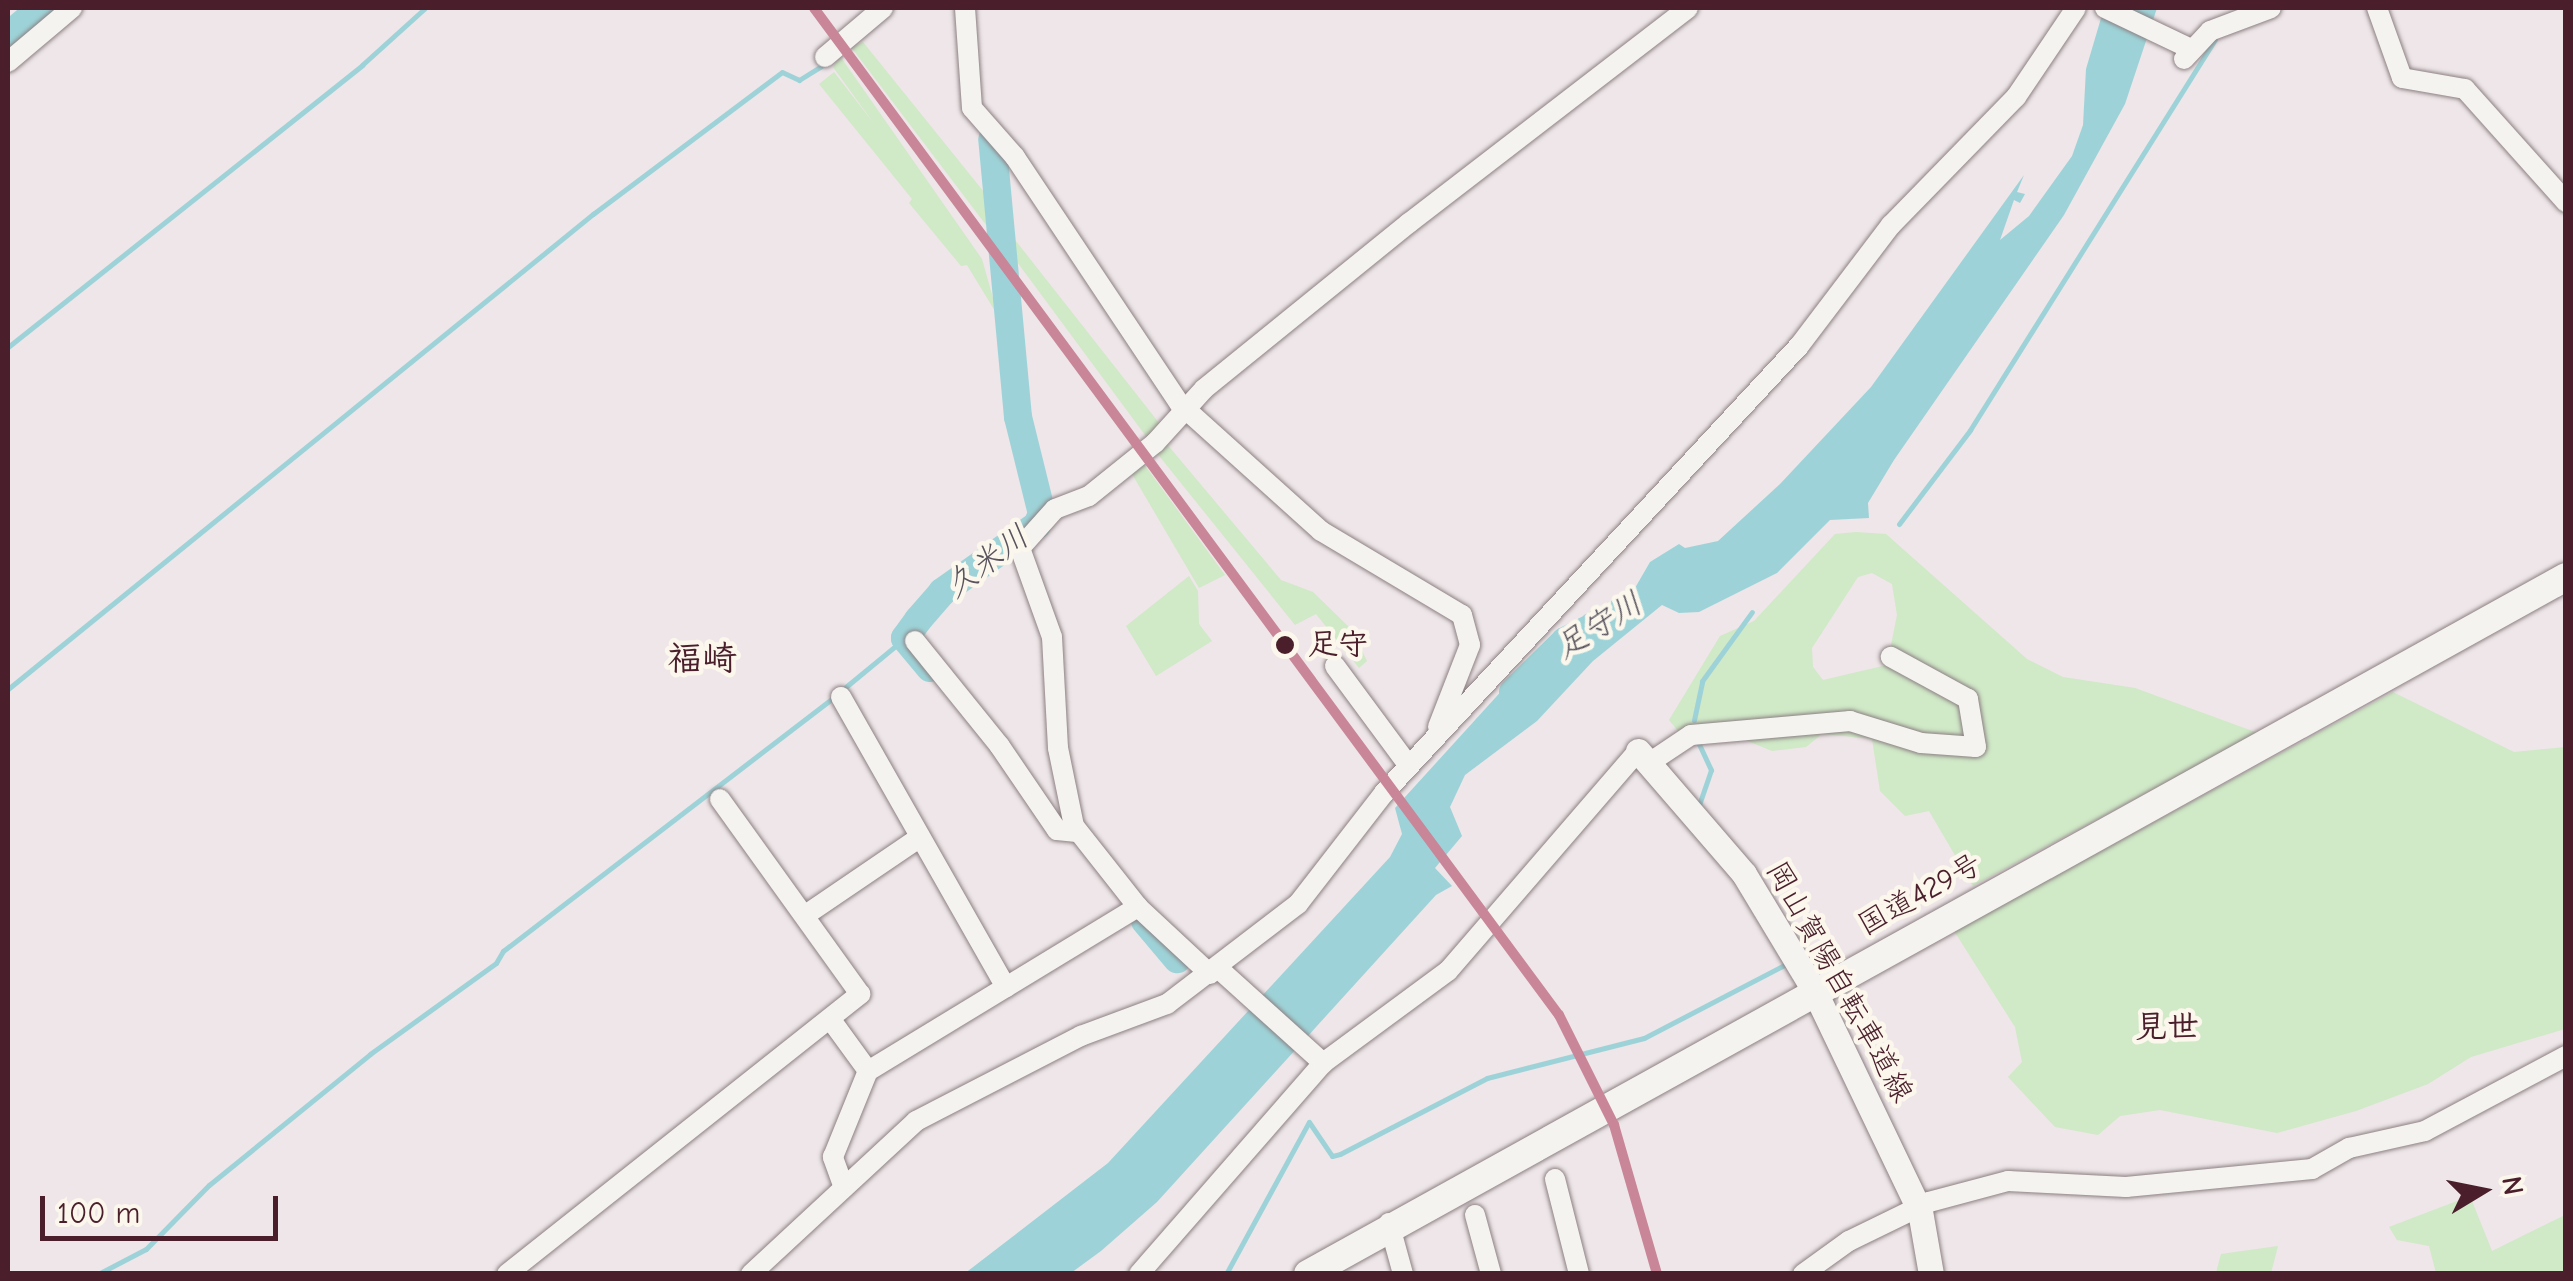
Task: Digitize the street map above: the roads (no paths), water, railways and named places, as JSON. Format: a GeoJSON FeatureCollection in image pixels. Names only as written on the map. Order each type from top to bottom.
{"type":"FeatureCollection","features":[{"type":"Feature","properties":{"kind":"highway","name":"国道429号"},"geometry":{"type":"LineString","coordinates":[[1308,1274],[1389,1223],[2566,577]]}},
{"type":"Feature","properties":{"kind":"main road","name":"岡山賀陽自転車道線"},"geometry":{"type":"LineString","coordinates":[[1645,756],[1744,874],[1814,990],[1920,1212],[1931,1274]]}},
{"type":"Feature","properties":{"kind":"street"},"geometry":{"type":"LineString","coordinates":[[8,62],[72,8]]}},
{"type":"Feature","properties":{"kind":"street"},"geometry":{"type":"LineString","coordinates":[[825,57],[883,8]]}},
{"type":"Feature","properties":{"kind":"street"},"geometry":{"type":"LineString","coordinates":[[965,8],[972,108],[1015,156],[1186,409],[1321,530],[1462,615],[1470,645],[1433,738]]}},
{"type":"Feature","properties":{"kind":"street"},"geometry":{"type":"LineString","coordinates":[[1320,1060],[1138,907],[1078,832],[1058,748],[1052,637],[1020,548],[1056,509],[1088,496],[1409,223],[1688,8]]}},
{"type":"Feature","properties":{"kind":"street"},"geometry":{"type":"LineString","coordinates":[[2105,8],[2185,51],[2210,31],[2270,8]]}},
{"type":"Feature","properties":{"kind":"street"},"geometry":{"type":"LineString","coordinates":[[2378,8],[2402,78],[2465,90],[2566,202]]}},
{"type":"Feature","properties":{"kind":"street"},"geometry":{"type":"LineString","coordinates":[[751,1274],[844,1185],[944,1104],[1082,1036],[1167,1004],[1220,974],[1298,904],[1433,738],[1799,346],[1891,225],[2029,82],[2074,9]]}},
{"type":"Feature","properties":{"kind":"street"},"geometry":{"type":"LineString","coordinates":[[914,641],[1000,745],[1056,830],[1078,832]]}},
{"type":"Feature","properties":{"kind":"street"},"geometry":{"type":"LineString","coordinates":[[1138,1274],[1320,1060],[1448,972],[1645,756],[1691,735],[1850,722],[1921,743],[1976,747],[1968,699],[1892,657]]}},
{"type":"Feature","properties":{"kind":"street"},"geometry":{"type":"LineString","coordinates":[[1335,666],[1409,766]]}},
{"type":"Feature","properties":{"kind":"street"},"geometry":{"type":"LineString","coordinates":[[840,697],[1006,987]]}},
{"type":"Feature","properties":{"kind":"street"},"geometry":{"type":"LineString","coordinates":[[507,1274],[788,1046],[831,1020],[860,994],[807,914],[720,799]]}},
{"type":"Feature","properties":{"kind":"street"},"geometry":{"type":"LineString","coordinates":[[807,914],[920,838]]}},
{"type":"Feature","properties":{"kind":"street"},"geometry":{"type":"LineString","coordinates":[[844,1185],[833,1157],[868,1070],[1138,907]]}},
{"type":"Feature","properties":{"kind":"street"},"geometry":{"type":"LineString","coordinates":[[831,1020],[868,1070]]}},
{"type":"Feature","properties":{"kind":"street"},"geometry":{"type":"LineString","coordinates":[[1803,1274],[1849,1241],[1920,1212],[1929,1202],[2028,1178],[2107,1187],[2291,1175],[2349,1148],[2424,1130],[2566,1056]]}},
{"type":"Feature","properties":{"kind":"street"},"geometry":{"type":"LineString","coordinates":[[1555,1179],[1579,1274]]}},
{"type":"Feature","properties":{"kind":"street"},"geometry":{"type":"LineString","coordinates":[[1475,1214],[1491,1274]]}},
{"type":"Feature","properties":{"kind":"street"},"geometry":{"type":"LineString","coordinates":[[1389,1223],[1403,1274]]}},
{"type":"Feature","properties":{"kind":"water"},"geometry":{"type":"Polygon","coordinates":[[[2104,8],[2157,8],[2125,104],[2064,215],[1894,460],[1868,503],[1869,518],[1830,520],[1777,573],[1699,612],[1679,613],[1662,605],[1593,661],[1537,721],[1465,775],[1450,807],[1462,836],[1435,868],[1452,886],[1436,895],[1157,1202],[1101,1251],[1071,1273],[964,1274],[1108,1163],[1390,857],[1402,834],[1395,808],[1526,664],[1537,658],[1547,669],[1584,615],[1635,588],[1650,562],[1679,544],[1685,548],[1718,541],[1780,484],[1871,387],[2024,175],[2017,192],[2025,194],[2020,203],[2014,200],[2000,240],[2029,216],[2072,156],[2083,125],[2086,69],[2104,8]]]}},
{"type":"Feature","properties":{"kind":"waterway"},"geometry":{"type":"LineString","coordinates":[[8,36],[41,8]]}},
{"type":"Feature","properties":{"kind":"waterway"},"geometry":{"type":"LineString","coordinates":[[8,347],[362,65],[425,8]]}},
{"type":"Feature","properties":{"kind":"waterway"},"geometry":{"type":"LineString","coordinates":[[1899,524],[1970,430],[2215,39]]}},
{"type":"Feature","properties":{"kind":"waterway"},"geometry":{"type":"LineString","coordinates":[[8,689],[593,214],[782,72],[799,80],[825,64]]}},
{"type":"Feature","properties":{"kind":"waterway","name":"久米川"},"geometry":{"type":"LineString","coordinates":[[930,668],[905,638],[918,620],[942,592],[1037,525],[1042,514],[1018,417],[992,139]]}},
{"type":"Feature","properties":{"kind":"waterway"},"geometry":{"type":"LineString","coordinates":[[1694,720],[1702,681],[1752,612]]}},
{"type":"Feature","properties":{"kind":"waterway","name":"足守川"},"geometry":{"type":"LineString","coordinates":[[1513,692],[1565,641],[1596,625]]}},
{"type":"Feature","properties":{"kind":"waterway"},"geometry":{"type":"LineString","coordinates":[[842,690],[905,638]]}},
{"type":"Feature","properties":{"kind":"waterway"},"geometry":{"type":"LineString","coordinates":[[98,1274],[146,1249],[209,1185],[370,1054],[496,963],[503,951],[834,697]]}},
{"type":"Feature","properties":{"kind":"waterway"},"geometry":{"type":"LineString","coordinates":[[1698,742],[1711,770],[1699,805]]}},
{"type":"Feature","properties":{"kind":"waterway","name":"久米川"},"geometry":{"type":"LineString","coordinates":[[1145,921],[1177,959]]}},
{"type":"Feature","properties":{"kind":"waterway"},"geometry":{"type":"LineString","coordinates":[[1226,1274],[1309,1122],[1332,1156],[1340,1154],[1487,1078],[1644,1038],[1788,963]]}},
{"type":"Feature","properties":{"kind":"place","name":"足守"},"geometry":{"type":"Point","coordinates":[1285,645]}},
{"type":"Feature","properties":{"kind":"district","name":"福崎"},"geometry":{"type":"Point","coordinates":[702,659]}},
{"type":"Feature","properties":{"kind":"district","name":"見世"},"geometry":{"type":"Point","coordinates":[2167,1027]}}]}
